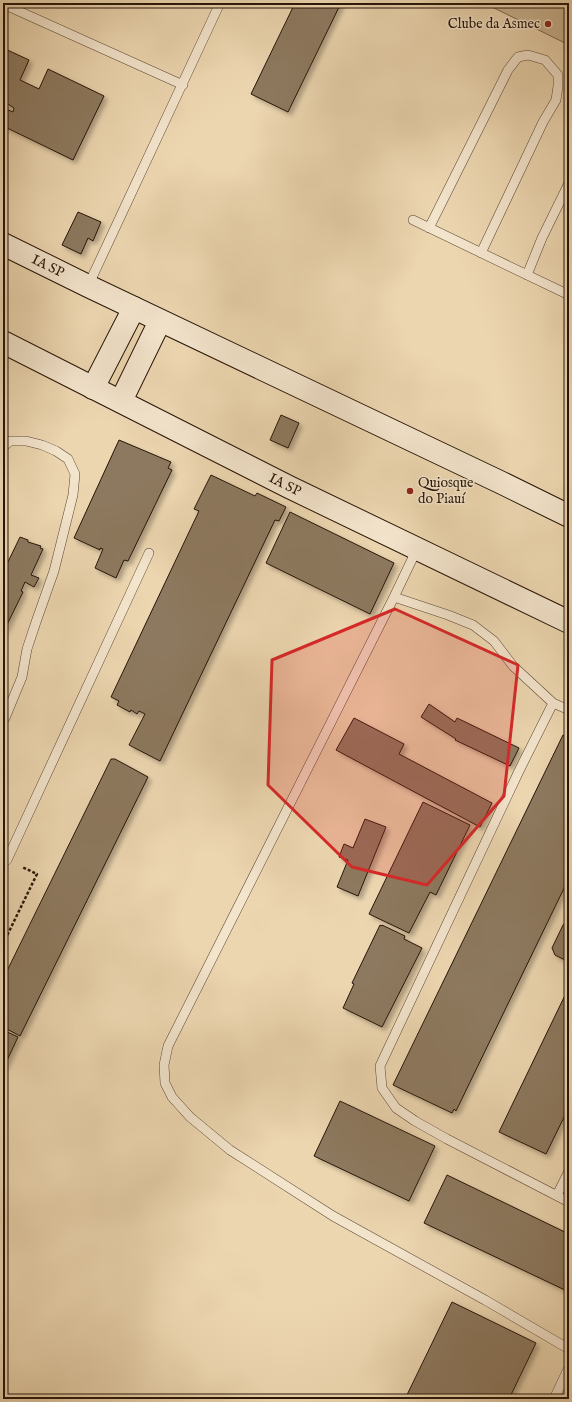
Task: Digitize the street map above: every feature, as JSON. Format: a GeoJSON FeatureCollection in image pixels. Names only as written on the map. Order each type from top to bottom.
{"type":"FeatureCollection","features":[{"type":"Feature","properties":{"kind":"street","name":"IA SP"},"geometry":{"type":"LineString","coordinates":[[3,244],[160,321],[495,479],[569,516]]}},
{"type":"Feature","properties":{"kind":"street"},"geometry":{"type":"LineString","coordinates":[[93,388],[134,308]]}},
{"type":"Feature","properties":{"kind":"street"},"geometry":{"type":"LineString","coordinates":[[121,401],[160,321]]}},
{"type":"Feature","properties":{"kind":"street","name":"IA SP"},"geometry":{"type":"LineString","coordinates":[[3,342],[289,487],[569,622]]}},
{"type":"Feature","properties":{"kind":"lane"},"geometry":{"type":"LineString","coordinates":[[88,286],[220,3]]}},
{"type":"Feature","properties":{"kind":"lane"},"geometry":{"type":"LineString","coordinates":[[3,4],[183,85]]}},
{"type":"Feature","properties":{"kind":"lane"},"geometry":{"type":"LineString","coordinates":[[429,228],[508,70],[518,57],[528,55],[544,60],[558,75],[556,100],[543,122],[481,253]]}},
{"type":"Feature","properties":{"kind":"lane"},"geometry":{"type":"LineString","coordinates":[[527,275],[542,238],[569,183]]}},
{"type":"Feature","properties":{"kind":"lane"},"geometry":{"type":"LineString","coordinates":[[413,220],[569,295]]}},
{"type":"Feature","properties":{"kind":"lane"},"geometry":{"type":"LineString","coordinates":[[3,447],[10,441],[26,441],[42,445],[56,451],[68,459],[75,474],[73,495],[54,571],[29,642],[22,677],[5,718]]}},
{"type":"Feature","properties":{"kind":"lane"},"geometry":{"type":"LineString","coordinates":[[417,549],[168,1046],[164,1065],[165,1083],[172,1097],[190,1117],[230,1150],[333,1216],[486,1300],[569,1349]]}},
{"type":"Feature","properties":{"kind":"lane"},"geometry":{"type":"LineString","coordinates":[[4,861],[149,553]]}},
{"type":"Feature","properties":{"kind":"lane"},"geometry":{"type":"LineString","coordinates":[[394,597],[473,625],[494,640],[513,666],[553,703],[569,710]]}},
{"type":"Feature","properties":{"kind":"lane"},"geometry":{"type":"LineString","coordinates":[[553,703],[380,1066],[382,1088],[396,1108],[421,1125],[569,1202]]}},
{"type":"Feature","properties":{"kind":"lane"},"geometry":{"type":"LineString","coordinates":[[557,1196],[569,1171]]}},
{"type":"Feature","properties":{"kind":"lane"},"geometry":{"type":"LineString","coordinates":[[554,1399],[569,1367]]}},
{"type":"Feature","properties":{"kind":"path"},"geometry":{"type":"LineString","coordinates":[[3,944],[37,874],[4,861]]}},
{"type":"Feature","properties":{"kind":"highlighted area"},"geometry":{"type":"Polygon","coordinates":[[[395,609],[518,665],[504,796],[427,885],[352,867],[268,785],[272,660],[395,609]]]}},
{"type":"Feature","properties":{"kind":"shaded area","name":"Clube da Asmec"},"geometry":{"type":"Polygon","coordinates":[[[484,3],[569,3],[569,45],[484,3]]]}},
{"type":"Feature","properties":{"kind":"building"},"geometry":{"type":"Polygon","coordinates":[[[295,3],[341,3],[288,112],[251,94],[295,3]]]}},
{"type":"Feature","properties":{"kind":"building"},"geometry":{"type":"Polygon","coordinates":[[[3,48],[29,60],[20,80],[39,89],[48,69],[104,96],[73,160],[3,126],[3,48]],[[8,104],[6,109],[13,112],[14,108],[8,104]]]}},
{"type":"Feature","properties":{"kind":"building"},"geometry":{"type":"Polygon","coordinates":[[[78,212],[101,222],[93,241],[88,238],[81,254],[62,245],[78,212]]]}},
{"type":"Feature","properties":{"kind":"building"},"geometry":{"type":"Polygon","coordinates":[[[281,415],[299,423],[288,448],[270,440],[281,415]]]}},
{"type":"Feature","properties":{"kind":"building"},"geometry":{"type":"Polygon","coordinates":[[[119,440],[171,462],[168,468],[172,470],[128,561],[124,560],[116,578],[95,568],[103,549],[100,548],[100,550],[74,538],[119,440]]]}},
{"type":"Feature","properties":{"kind":"building"},"geometry":{"type":"Polygon","coordinates":[[[211,475],[255,496],[257,493],[286,507],[279,521],[275,520],[160,761],[129,745],[145,714],[139,711],[137,714],[131,710],[130,712],[117,705],[119,701],[111,697],[199,511],[194,509],[211,475]]]}},
{"type":"Feature","properties":{"kind":"building"},"geometry":{"type":"Polygon","coordinates":[[[290,512],[394,563],[370,614],[266,563],[290,512]]]}},
{"type":"Feature","properties":{"kind":"building"},"geometry":{"type":"Polygon","coordinates":[[[20,537],[28,540],[28,542],[41,546],[40,548],[43,549],[31,575],[39,578],[34,587],[25,582],[21,591],[23,592],[3,633],[3,567],[5,568],[20,537]]]}},
{"type":"Feature","properties":{"kind":"building"},"geometry":{"type":"Polygon","coordinates":[[[429,704],[455,722],[457,718],[519,748],[510,766],[455,740],[456,739],[421,717],[429,704]]]}},
{"type":"Feature","properties":{"kind":"building"},"geometry":{"type":"Polygon","coordinates":[[[354,718],[404,744],[399,754],[492,803],[480,827],[336,750],[354,718]]]}},
{"type":"Feature","properties":{"kind":"building"},"geometry":{"type":"Polygon","coordinates":[[[563,735],[569,738],[569,878],[456,1111],[454,1109],[452,1113],[393,1085],[563,735]]]}},
{"type":"Feature","properties":{"kind":"building"},"geometry":{"type":"Polygon","coordinates":[[[111,759],[115,759],[148,777],[20,1036],[3,1027],[3,979],[111,759]]]}},
{"type":"Feature","properties":{"kind":"building"},"geometry":{"type":"Polygon","coordinates":[[[423,802],[470,825],[436,895],[430,892],[409,933],[369,914],[423,802]]]}},
{"type":"Feature","properties":{"kind":"building"},"geometry":{"type":"Polygon","coordinates":[[[365,819],[386,827],[358,896],[337,887],[348,860],[339,857],[344,844],[353,848],[365,819]]]}},
{"type":"Feature","properties":{"kind":"building"},"geometry":{"type":"Polygon","coordinates":[[[568,919],[569,962],[555,955],[552,948],[563,925],[568,919]]]}},
{"type":"Feature","properties":{"kind":"building"},"geometry":{"type":"Polygon","coordinates":[[[380,925],[405,936],[404,939],[422,948],[382,1027],[343,1008],[354,984],[352,983],[380,925]]]}},
{"type":"Feature","properties":{"kind":"building"},"geometry":{"type":"Polygon","coordinates":[[[569,987],[569,1107],[546,1154],[499,1132],[569,987]]]}},
{"type":"Feature","properties":{"kind":"building"},"geometry":{"type":"Polygon","coordinates":[[[3,1030],[18,1037],[4,1067],[3,1067],[3,1030]]]}},
{"type":"Feature","properties":{"kind":"building"},"geometry":{"type":"Polygon","coordinates":[[[340,1101],[435,1146],[409,1201],[314,1156],[340,1101]]]}},
{"type":"Feature","properties":{"kind":"building"},"geometry":{"type":"Polygon","coordinates":[[[447,1175],[569,1234],[569,1292],[424,1223],[447,1175]]]}},
{"type":"Feature","properties":{"kind":"building"},"geometry":{"type":"Polygon","coordinates":[[[452,1302],[536,1343],[509,1399],[405,1399],[452,1302]]]}},
{"type":"Feature","properties":{"kind":"place","name":"Clube da Asmec"},"geometry":{"type":"Point","coordinates":[548,24]}},
{"type":"Feature","properties":{"kind":"place","name":"Quiosque do Piauí"},"geometry":{"type":"Point","coordinates":[410,491]}}]}
